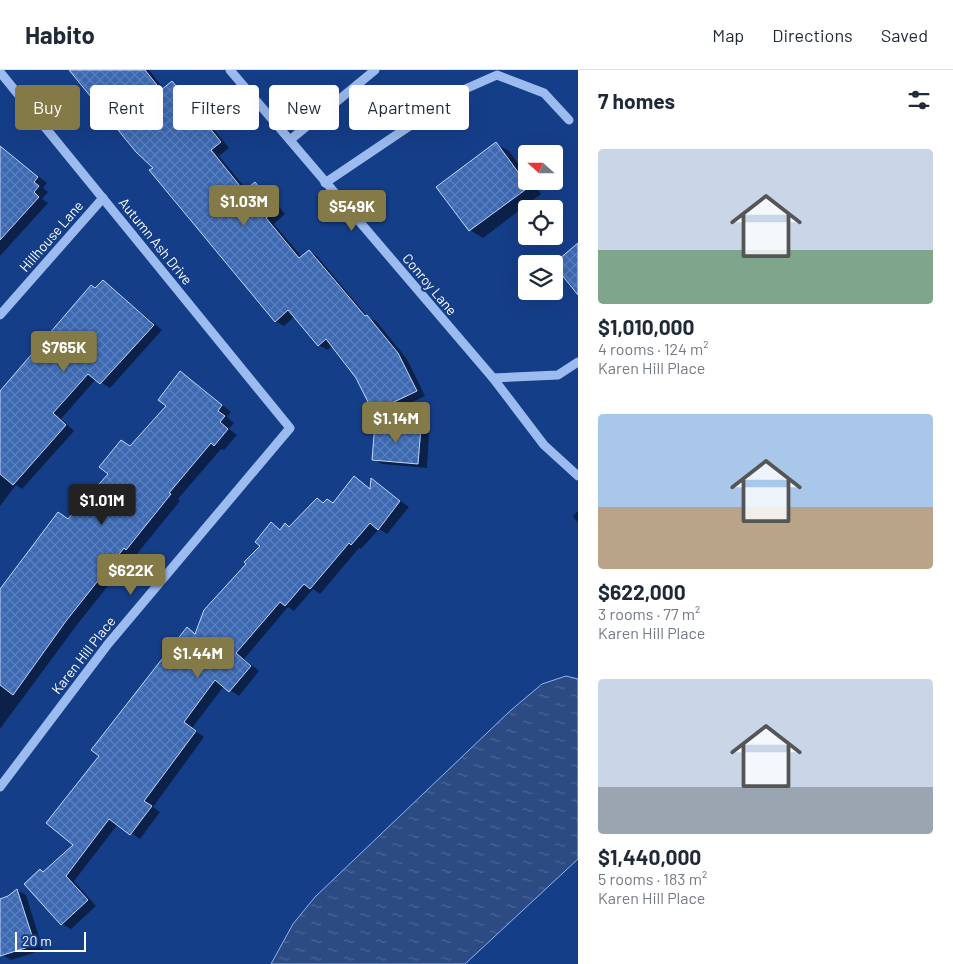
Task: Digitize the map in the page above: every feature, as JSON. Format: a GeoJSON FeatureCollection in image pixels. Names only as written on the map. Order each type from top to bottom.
{"type":"FeatureCollection","features":[{"type":"Feature","properties":{"kind":"street","name":"Conroy Lane"},"geometry":{"type":"LineString","coordinates":[[230,70],[492,378],[544,445],[578,476]]}},
{"type":"Feature","properties":{"kind":"street"},"geometry":{"type":"LineString","coordinates":[[290,140],[374,70]]}},
{"type":"Feature","properties":{"kind":"street","name":"Autumn Ash Drive"},"geometry":{"type":"LineString","coordinates":[[0,72],[290,428]]}},
{"type":"Feature","properties":{"kind":"street"},"geometry":{"type":"LineString","coordinates":[[326,182],[463,90],[497,75],[544,93],[569,120]]}},
{"type":"Feature","properties":{"kind":"street","name":"Hillhouse Lane"},"geometry":{"type":"LineString","coordinates":[[0,315],[103,198]]}},
{"type":"Feature","properties":{"kind":"street"},"geometry":{"type":"LineString","coordinates":[[492,378],[558,375],[578,362]]}},
{"type":"Feature","properties":{"kind":"street","name":"Karen Hill Place"},"geometry":{"type":"LineString","coordinates":[[0,787],[114,637],[290,428]]}},
{"type":"Feature","properties":{"kind":"water"},"geometry":{"type":"Polygon","coordinates":[[[566,676],[578,679],[578,859],[465,964],[271,964],[293,924],[315,897],[510,711],[542,684],[566,676]]]}},
{"type":"Feature","properties":{"kind":"building"},"geometry":{"type":"Polygon","coordinates":[[[69,70],[145,70],[157,85],[90,85],[90,96],[69,70]]]}},
{"type":"Feature","properties":{"kind":"building"},"geometry":{"type":"Polygon","coordinates":[[[172,81],[175,85],[173,85],[173,130],[211,130],[221,142],[211,150],[244,191],[255,182],[278,209],[266,218],[299,258],[309,250],[365,316],[367,315],[398,353],[417,391],[373,412],[356,378],[326,339],[318,346],[288,310],[275,322],[149,170],[153,168],[136,152],[118,130],[163,130],[163,88],[172,81]]]}},
{"type":"Feature","properties":{"kind":"building"},"geometry":{"type":"Polygon","coordinates":[[[496,142],[518,172],[518,190],[525,190],[469,231],[436,187],[496,142]]]}},
{"type":"Feature","properties":{"kind":"building"},"geometry":{"type":"Polygon","coordinates":[[[0,146],[38,177],[34,182],[39,186],[34,192],[39,197],[0,240],[0,146]]]}},
{"type":"Feature","properties":{"kind":"building"},"geometry":{"type":"Polygon","coordinates":[[[578,243],[578,295],[563,276],[563,256],[578,243]]]}},
{"type":"Feature","properties":{"kind":"building"},"geometry":{"type":"Polygon","coordinates":[[[103,280],[154,325],[100,384],[88,374],[53,413],[66,425],[13,485],[0,474],[0,391],[91,285],[95,288],[103,280]]]}},
{"type":"Feature","properties":{"kind":"building"},"geometry":{"type":"Polygon","coordinates":[[[180,371],[222,405],[218,411],[225,416],[220,422],[228,429],[214,446],[211,443],[169,493],[171,494],[126,550],[124,548],[66,621],[13,695],[0,685],[0,589],[58,512],[68,519],[108,474],[99,467],[121,440],[130,446],[166,406],[158,400],[180,371]]]}},
{"type":"Feature","properties":{"kind":"building"},"geometry":{"type":"Polygon","coordinates":[[[375,423],[421,427],[418,464],[372,460],[375,423]]]}},
{"type":"Feature","properties":{"kind":"building"},"geometry":{"type":"Polygon","coordinates":[[[354,476],[370,489],[371,478],[400,501],[378,530],[370,523],[351,545],[349,543],[310,589],[304,584],[285,606],[280,602],[236,653],[251,666],[229,692],[215,680],[184,722],[196,731],[144,801],[152,806],[130,835],[109,819],[66,876],[88,900],[61,925],[24,884],[40,869],[43,872],[73,845],[46,823],[99,756],[91,750],[187,627],[195,634],[204,610],[246,564],[244,562],[260,546],[255,542],[271,522],[280,530],[285,523],[289,527],[317,498],[323,503],[327,499],[333,503],[354,476]]]}},
{"type":"Feature","properties":{"kind":"building"},"geometry":{"type":"Polygon","coordinates":[[[17,889],[35,945],[0,956],[0,899],[17,889]]]}}]}
